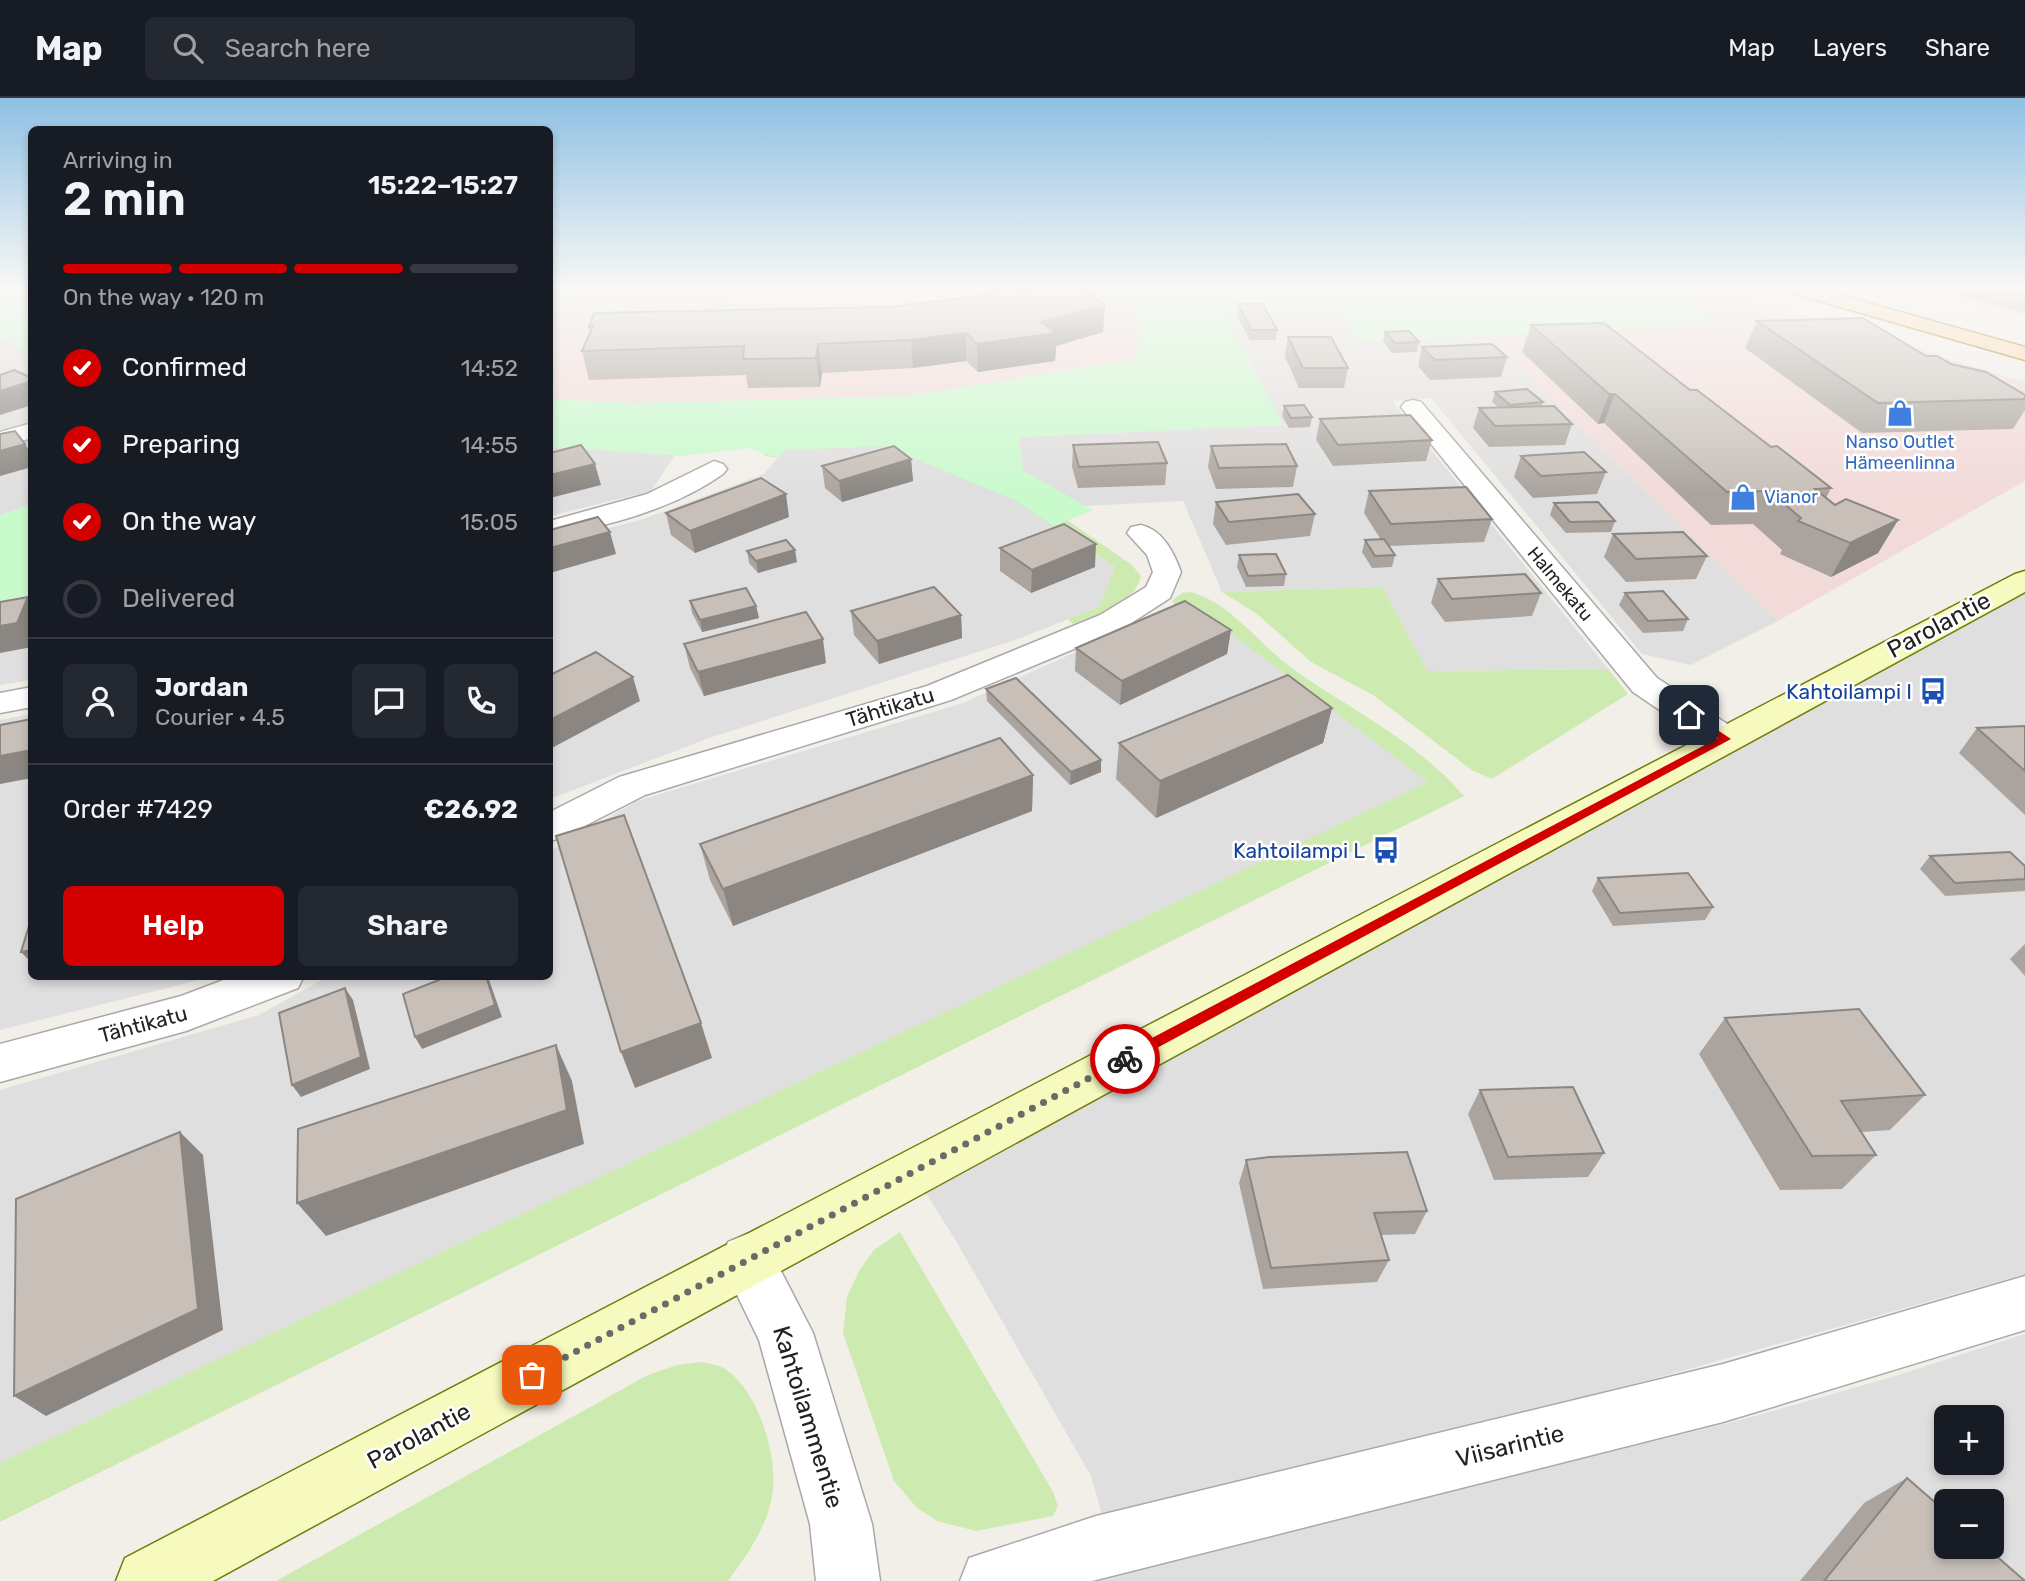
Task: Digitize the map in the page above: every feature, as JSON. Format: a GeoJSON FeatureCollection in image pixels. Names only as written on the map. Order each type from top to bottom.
{"type":"FeatureCollection","features":[{"type":"Feature","properties":{"kind":"main road","name":"Parolantie"},"geometry":{"type":"LineString","coordinates":[[148,1581],[2025,580]]}},
{"type":"Feature","properties":{"kind":"street","name":"Halmekatu"},"geometry":{"type":"LineString","coordinates":[[1413,407],[1645,685],[1726,739]]}},
{"type":"Feature","properties":{"kind":"street"},"geometry":{"type":"LineString","coordinates":[[0,440],[28,431]]}},
{"type":"Feature","properties":{"kind":"street"},"geometry":{"type":"LineString","coordinates":[[553,528],[657,500],[695,484],[714,469]]}},
{"type":"Feature","properties":{"kind":"street","name":"Tähtikatu"},"geometry":{"type":"LineString","coordinates":[[553,826],[632,786],[940,692],[1111,622],[1159,592],[1167,572],[1160,553],[1141,533]]}},
{"type":"Feature","properties":{"kind":"street"},"geometry":{"type":"LineString","coordinates":[[0,703],[28,698]]}},
{"type":"Feature","properties":{"kind":"street","name":"Tähtikatu"},"geometry":{"type":"LineString","coordinates":[[0,1062],[186,1013],[273,980]]}},
{"type":"Feature","properties":{"kind":"street","name":"Kahtoilammentie"},"geometry":{"type":"LineString","coordinates":[[747,1260],[785,1333],[841,1524],[848,1581]]}},
{"type":"Feature","properties":{"kind":"street","name":"Viisarintie"},"geometry":{"type":"LineString","coordinates":[[1005,1579],[1096,1548],[1723,1394],[2025,1303]]}},
{"type":"Feature","properties":{"kind":"shaded area"},"geometry":{"type":"Polygon","coordinates":[[[0,357],[28,357],[28,423],[0,431],[0,357]]]}},
{"type":"Feature","properties":{"kind":"shaded area"},"geometry":{"type":"Polygon","coordinates":[[[553,357],[1135,357],[909,396],[633,403],[553,399],[553,357]]]}},
{"type":"Feature","properties":{"kind":"shaded area"},"geometry":{"type":"Polygon","coordinates":[[[1247,357],[1510,357],[1778,621],[1691,665],[1642,654],[1431,398],[1392,401],[1608,669],[1427,671],[1383,587],[1222,592],[1183,501],[1084,506],[1023,471],[1018,437],[1283,425],[1247,357]]]}},
{"type":"Feature","properties":{"kind":"shaded area"},"geometry":{"type":"Polygon","coordinates":[[[1510,357],[1943,357],[2025,382],[2025,481],[1778,621],[1510,357]]]}},
{"type":"Feature","properties":{"kind":"shaded area"},"geometry":{"type":"Polygon","coordinates":[[[28,439],[28,506],[0,515],[0,447],[28,439]]]}},
{"type":"Feature","properties":{"kind":"shaded area"},"geometry":{"type":"Polygon","coordinates":[[[885,446],[1015,500],[1115,567],[1099,607],[1018,639],[709,738],[553,798],[553,542],[641,520],[764,474],[784,450],[885,446]]]}},
{"type":"Feature","properties":{"kind":"shaded area"},"geometry":{"type":"Polygon","coordinates":[[[553,448],[675,455],[651,491],[553,515],[553,448]]]}},
{"type":"Feature","properties":{"kind":"shaded area"},"geometry":{"type":"Polygon","coordinates":[[[2025,588],[2025,1274],[1693,1368],[1105,1525],[1091,1476],[956,1241],[920,1184],[2025,588]]]}},
{"type":"Feature","properties":{"kind":"shaded area"},"geometry":{"type":"Polygon","coordinates":[[[28,596],[28,680],[0,685],[0,602],[28,596]]]}},
{"type":"Feature","properties":{"kind":"shaded area"},"geometry":{"type":"Polygon","coordinates":[[[1188,601],[1429,782],[0,1463],[0,1090],[259,1015],[322,980],[553,980],[553,849],[637,801],[963,703],[1188,601]]]}},
{"type":"Feature","properties":{"kind":"shaded area"},"geometry":{"type":"Polygon","coordinates":[[[28,715],[28,980],[199,980],[0,1030],[0,720],[28,715]]]}},
{"type":"Feature","properties":{"kind":"shaded area"},"geometry":{"type":"Polygon","coordinates":[[[2025,1334],[2025,1581],[1078,1581],[1741,1420],[1895,1376],[2025,1334]]]}},
{"type":"Feature","properties":{"kind":"green space"},"geometry":{"type":"Polygon","coordinates":[[[1247,357],[1283,425],[1019,437],[1023,471],[1093,510],[1054,526],[1015,500],[885,446],[785,450],[778,458],[747,448],[684,456],[553,448],[553,399],[633,403],[909,396],[1135,359],[1247,357]]]}},
{"type":"Feature","properties":{"kind":"green space"},"geometry":{"type":"Polygon","coordinates":[[[921,423],[1072,517],[1067,520],[1132,565],[1141,576],[1131,594],[1114,607],[1073,624],[1068,619],[1099,607],[1115,567],[1015,500],[885,446],[785,450],[778,458],[765,456],[758,438],[921,423]]]}},
{"type":"Feature","properties":{"kind":"green space"},"geometry":{"type":"Polygon","coordinates":[[[28,506],[28,596],[0,602],[0,515],[28,506]]]}},
{"type":"Feature","properties":{"kind":"green space"},"geometry":{"type":"Polygon","coordinates":[[[1383,587],[1427,671],[1608,669],[1628,694],[1492,779],[1473,771],[1373,695],[1311,662],[1257,614],[1222,592],[1383,587]]]}},
{"type":"Feature","properties":{"kind":"green space"},"geometry":{"type":"Polygon","coordinates":[[[1191,592],[1233,615],[1293,669],[1405,742],[1446,776],[1464,796],[0,1522],[0,1463],[1428,782],[1189,602],[1176,607],[1172,601],[1182,593],[1191,592]]]}},
{"type":"Feature","properties":{"kind":"green space"},"geometry":{"type":"Polygon","coordinates":[[[900,1232],[1053,1492],[1058,1506],[1053,1516],[976,1531],[937,1521],[916,1507],[894,1481],[843,1333],[847,1297],[859,1271],[874,1250],[900,1232]]]}},
{"type":"Feature","properties":{"kind":"green space"},"geometry":{"type":"Polygon","coordinates":[[[702,1362],[727,1370],[749,1394],[764,1427],[772,1464],[772,1496],[766,1519],[755,1541],[728,1581],[276,1581],[648,1375],[677,1365],[702,1362]]]}},
{"type":"Feature","properties":{"kind":"building"},"geometry":{"type":"Polygon","coordinates":[[[743,357],[816,357],[816,358],[743,357]]]}},
{"type":"Feature","properties":{"kind":"building"},"geometry":{"type":"Polygon","coordinates":[[[1298,357],[1342,357],[1348,368],[1303,368],[1298,357]]]}},
{"type":"Feature","properties":{"kind":"building"},"geometry":{"type":"Polygon","coordinates":[[[1432,357],[1502,357],[1435,360],[1432,357]]]}},
{"type":"Feature","properties":{"kind":"building"},"geometry":{"type":"Polygon","coordinates":[[[1567,357],[1648,357],[1690,390],[1697,390],[1771,447],[1777,446],[1831,488],[1815,489],[1835,505],[1846,499],[1898,520],[1850,543],[1798,521],[1801,518],[1769,491],[1727,492],[1615,394],[1609,394],[1567,357]]]}},
{"type":"Feature","properties":{"kind":"building"},"geometry":{"type":"Polygon","coordinates":[[[1810,357],[1939,357],[1951,364],[1986,372],[2025,395],[2025,399],[1878,403],[1810,357]]]}},
{"type":"Feature","properties":{"kind":"building"},"geometry":{"type":"Polygon","coordinates":[[[14,370],[28,376],[28,382],[0,391],[0,375],[14,370]]]}},
{"type":"Feature","properties":{"kind":"building"},"geometry":{"type":"Polygon","coordinates":[[[1527,389],[1543,402],[1510,405],[1495,392],[1527,389]]]}},
{"type":"Feature","properties":{"kind":"building"},"geometry":{"type":"Polygon","coordinates":[[[1304,405],[1312,417],[1291,418],[1284,406],[1304,405]]]}},
{"type":"Feature","properties":{"kind":"building"},"geometry":{"type":"Polygon","coordinates":[[[1554,406],[1572,424],[1495,426],[1479,408],[1554,406]]]}},
{"type":"Feature","properties":{"kind":"building"},"geometry":{"type":"Polygon","coordinates":[[[1410,415],[1432,440],[1338,445],[1320,419],[1410,415]]]}},
{"type":"Feature","properties":{"kind":"building"},"geometry":{"type":"Polygon","coordinates":[[[15,431],[25,444],[0,451],[0,434],[15,431]]]}},
{"type":"Feature","properties":{"kind":"building"},"geometry":{"type":"Polygon","coordinates":[[[1158,442],[1167,463],[1079,467],[1073,445],[1158,442]]]}},
{"type":"Feature","properties":{"kind":"building"},"geometry":{"type":"Polygon","coordinates":[[[1286,444],[1297,466],[1219,468],[1211,446],[1286,444]]]}},
{"type":"Feature","properties":{"kind":"building"},"geometry":{"type":"Polygon","coordinates":[[[581,445],[595,464],[553,474],[553,452],[581,445]]]}},
{"type":"Feature","properties":{"kind":"building"},"geometry":{"type":"Polygon","coordinates":[[[894,446],[911,459],[839,481],[822,466],[894,446]]]}},
{"type":"Feature","properties":{"kind":"building"},"geometry":{"type":"Polygon","coordinates":[[[1584,452],[1606,472],[1541,476],[1521,456],[1584,452]]]}},
{"type":"Feature","properties":{"kind":"building"},"geometry":{"type":"Polygon","coordinates":[[[761,478],[786,494],[690,531],[666,513],[761,478]]]}},
{"type":"Feature","properties":{"kind":"building"},"geometry":{"type":"Polygon","coordinates":[[[1466,487],[1492,519],[1391,524],[1369,491],[1466,487]]]}},
{"type":"Feature","properties":{"kind":"building"},"geometry":{"type":"Polygon","coordinates":[[[1298,494],[1315,514],[1229,522],[1216,502],[1298,494]]]}},
{"type":"Feature","properties":{"kind":"building"},"geometry":{"type":"Polygon","coordinates":[[[1598,502],[1615,521],[1570,522],[1554,503],[1598,502]]]}},
{"type":"Feature","properties":{"kind":"building"},"geometry":{"type":"Polygon","coordinates":[[[598,517],[610,532],[553,547],[553,529],[598,517]]]}},
{"type":"Feature","properties":{"kind":"building"},"geometry":{"type":"Polygon","coordinates":[[[1064,524],[1096,544],[1032,570],[1000,548],[1064,524]]]}},
{"type":"Feature","properties":{"kind":"building"},"geometry":{"type":"Polygon","coordinates":[[[1683,532],[1707,556],[1636,559],[1613,534],[1683,532]]]}},
{"type":"Feature","properties":{"kind":"building"},"geometry":{"type":"Polygon","coordinates":[[[1384,539],[1395,555],[1375,556],[1365,540],[1384,539]]]}},
{"type":"Feature","properties":{"kind":"building"},"geometry":{"type":"Polygon","coordinates":[[[786,540],[795,550],[756,561],[747,551],[786,540]]]}},
{"type":"Feature","properties":{"kind":"building"},"geometry":{"type":"Polygon","coordinates":[[[1276,554],[1286,574],[1248,576],[1239,555],[1276,554]]]}},
{"type":"Feature","properties":{"kind":"building"},"geometry":{"type":"Polygon","coordinates":[[[1525,574],[1541,593],[1452,599],[1438,579],[1525,574]]]}},
{"type":"Feature","properties":{"kind":"building"},"geometry":{"type":"Polygon","coordinates":[[[934,587],[961,615],[877,641],[851,611],[934,587]]]}},
{"type":"Feature","properties":{"kind":"building"},"geometry":{"type":"Polygon","coordinates":[[[746,588],[756,606],[700,620],[690,601],[746,588]]]}},
{"type":"Feature","properties":{"kind":"building"},"geometry":{"type":"Polygon","coordinates":[[[1663,591],[1688,619],[1648,621],[1625,593],[1663,591]]]}},
{"type":"Feature","properties":{"kind":"building"},"geometry":{"type":"Polygon","coordinates":[[[28,597],[17,623],[0,626],[0,602],[28,597]]]}},
{"type":"Feature","properties":{"kind":"building"},"geometry":{"type":"Polygon","coordinates":[[[1185,601],[1231,630],[1122,681],[1076,648],[1185,601]]]}},
{"type":"Feature","properties":{"kind":"building"},"geometry":{"type":"Polygon","coordinates":[[[806,612],[823,639],[698,672],[684,644],[806,612]]]}},
{"type":"Feature","properties":{"kind":"building"},"geometry":{"type":"Polygon","coordinates":[[[596,652],[633,677],[553,718],[553,674],[596,652]]]}},
{"type":"Feature","properties":{"kind":"building"},"geometry":{"type":"Polygon","coordinates":[[[1288,675],[1332,708],[1160,781],[1119,743],[1288,675]]]}},
{"type":"Feature","properties":{"kind":"building"},"geometry":{"type":"Polygon","coordinates":[[[1016,678],[1101,760],[1071,772],[986,689],[1016,678]]]}},
{"type":"Feature","properties":{"kind":"building"},"geometry":{"type":"Polygon","coordinates":[[[28,720],[28,751],[0,756],[0,725],[28,720]]]}},
{"type":"Feature","properties":{"kind":"building"},"geometry":{"type":"Polygon","coordinates":[[[2025,726],[2025,771],[1977,728],[2025,726]]]}},
{"type":"Feature","properties":{"kind":"building"},"geometry":{"type":"Polygon","coordinates":[[[1000,738],[1033,775],[723,889],[700,844],[1000,738]]]}},
{"type":"Feature","properties":{"kind":"building"},"geometry":{"type":"Polygon","coordinates":[[[624,815],[701,1023],[621,1052],[556,836],[624,815]]]}},
{"type":"Feature","properties":{"kind":"building"},"geometry":{"type":"Polygon","coordinates":[[[2010,852],[2025,866],[2025,879],[1955,883],[1930,856],[2010,852]]]}},
{"type":"Feature","properties":{"kind":"building"},"geometry":{"type":"Polygon","coordinates":[[[1688,873],[1713,907],[1620,913],[1598,878],[1688,873]]]}},
{"type":"Feature","properties":{"kind":"building"},"geometry":{"type":"Polygon","coordinates":[[[28,929],[28,951],[21,952],[28,929]]]}},
{"type":"Feature","properties":{"kind":"building"},"geometry":{"type":"Polygon","coordinates":[[[439,980],[487,980],[495,1005],[415,1037],[403,994],[439,980]]]}},
{"type":"Feature","properties":{"kind":"building"},"geometry":{"type":"Polygon","coordinates":[[[345,988],[361,1057],[292,1085],[279,1013],[345,988]]]}},
{"type":"Feature","properties":{"kind":"building"},"geometry":{"type":"Polygon","coordinates":[[[1859,1009],[1925,1095],[1841,1101],[1876,1155],[1812,1156],[1725,1018],[1859,1009]]]}},
{"type":"Feature","properties":{"kind":"building"},"geometry":{"type":"Polygon","coordinates":[[[556,1045],[567,1110],[297,1203],[298,1129],[556,1045]]]}},
{"type":"Feature","properties":{"kind":"building"},"geometry":{"type":"Polygon","coordinates":[[[1573,1087],[1604,1153],[1508,1157],[1480,1090],[1573,1087]]]}},
{"type":"Feature","properties":{"kind":"building"},"geometry":{"type":"Polygon","coordinates":[[[180,1132],[198,1309],[14,1396],[16,1199],[180,1132]]]}},
{"type":"Feature","properties":{"kind":"building"},"geometry":{"type":"Polygon","coordinates":[[[1407,1152],[1427,1211],[1374,1213],[1389,1260],[1271,1268],[1246,1160],[1407,1152]]]}},
{"type":"Feature","properties":{"kind":"building"},"geometry":{"type":"Polygon","coordinates":[[[1907,1478],[1934,1502],[1934,1559],[2000,1559],[2025,1581],[1824,1581],[1907,1478]]]}},
{"type":"Feature","properties":{"kind":"way so far"},"geometry":{"type":"LineString","coordinates":[[532,1375],[1125,1059]]}},
{"type":"Feature","properties":{"kind":"place","name":"Nanso Outlet Hämeenlinna"},"geometry":{"type":"Point","coordinates":[1900,413]}},
{"type":"Feature","properties":{"kind":"place","name":"Vianor"},"geometry":{"type":"Point","coordinates":[1743,497]}},
{"type":"Feature","properties":{"kind":"place","name":"Kahtoilampi I"},"geometry":{"type":"Point","coordinates":[1933,691]}},
{"type":"Feature","properties":{"kind":"place","name":"Kahtoilampi L"},"geometry":{"type":"Point","coordinates":[1386,850]}},
{"type":"Feature","properties":{"kind":"route"},"geometry":{"type":"LineString","coordinates":[[1125,1059],[1726,739],[1689,715]]}}]}
